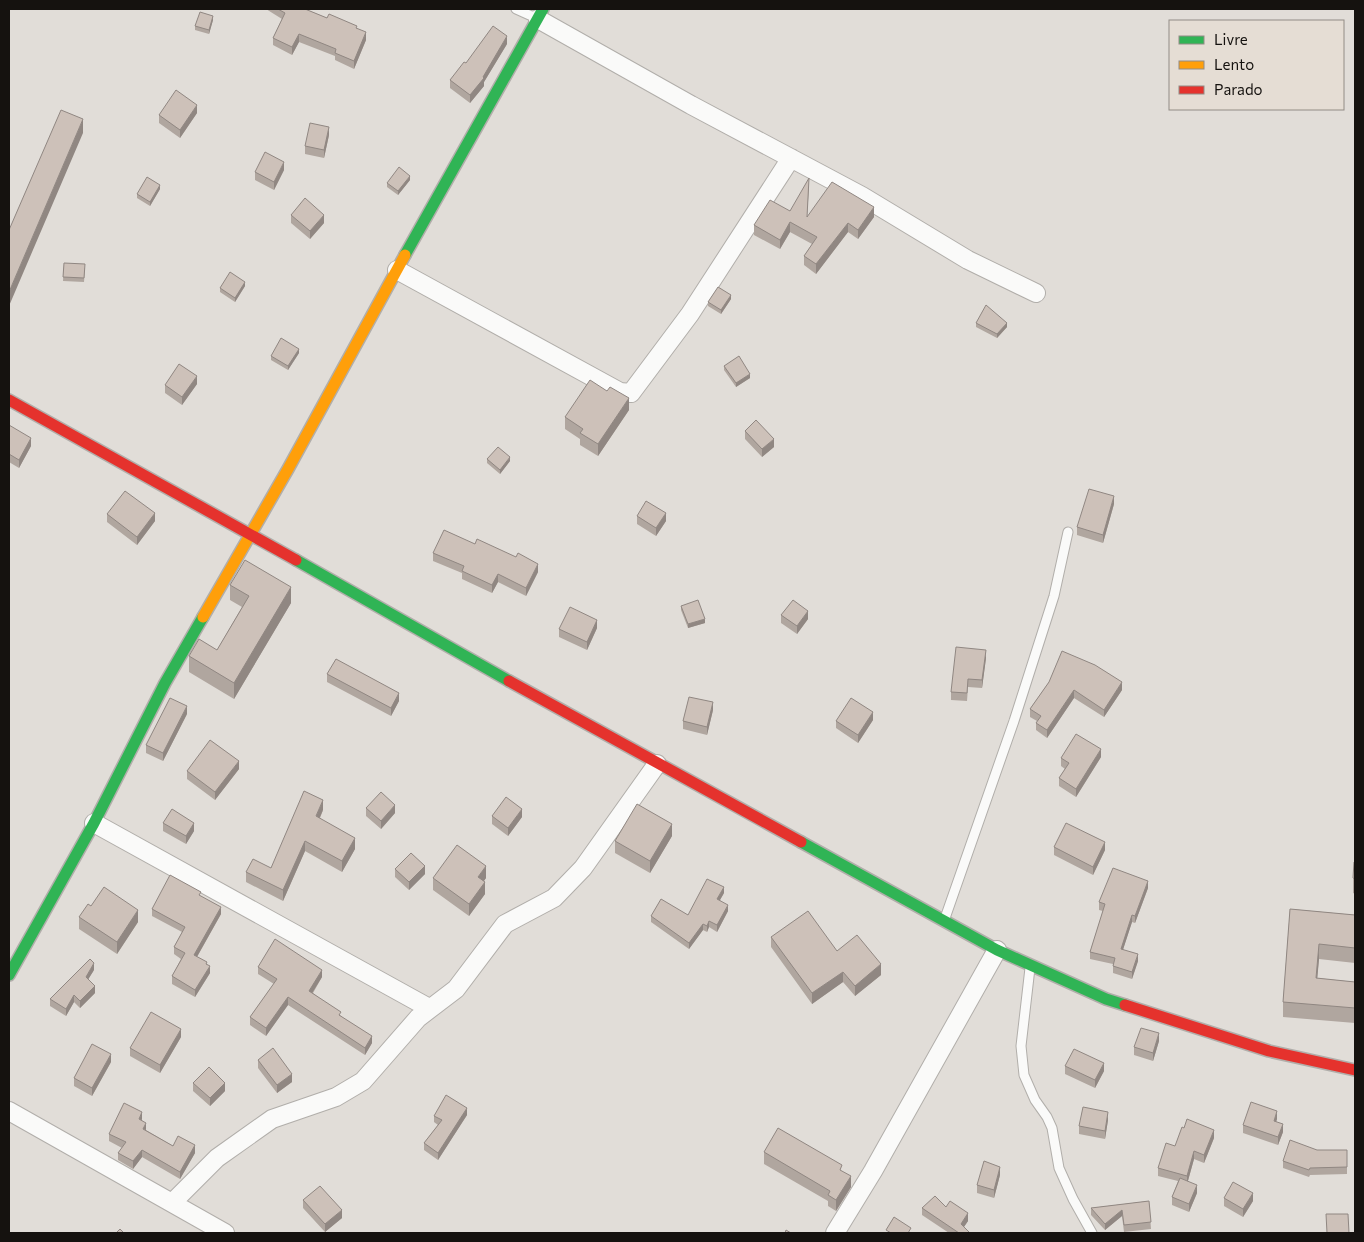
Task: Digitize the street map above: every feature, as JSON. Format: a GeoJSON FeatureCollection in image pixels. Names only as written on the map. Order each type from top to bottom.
{"type":"FeatureCollection","features":[{"type":"Feature","properties":{"kind":"main road"},"geometry":{"type":"LineString","coordinates":[[9,975],[94,823],[165,683],[288,469],[540,14]]}},
{"type":"Feature","properties":{"kind":"main road"},"geometry":{"type":"LineString","coordinates":[[9,400],[250,533],[442,644],[997,950],[1106,999],[1156,1016],[1269,1051],[1355,1070]]}},
{"type":"Feature","properties":{"kind":"street"},"geometry":{"type":"LineString","coordinates":[[540,14],[691,105],[862,196],[968,260],[1036,293]]}},
{"type":"Feature","properties":{"kind":"street"},"geometry":{"type":"LineString","coordinates":[[397,270],[620,392],[631,393],[690,314],[791,158]]}},
{"type":"Feature","properties":{"kind":"street"},"geometry":{"type":"LineString","coordinates":[[173,1202],[216,1158],[272,1119],[336,1097],[363,1081],[407,1029],[429,1008],[456,989],[505,924],[554,898],[583,868],[658,764]]}},
{"type":"Feature","properties":{"kind":"street"},"geometry":{"type":"LineString","coordinates":[[94,823],[429,1008]]}},
{"type":"Feature","properties":{"kind":"street"},"geometry":{"type":"LineString","coordinates":[[835,1233],[873,1171],[997,950]]}},
{"type":"Feature","properties":{"kind":"street"},"geometry":{"type":"LineString","coordinates":[[9,1111],[225,1233]]}},
{"type":"Feature","properties":{"kind":"lane"},"geometry":{"type":"LineString","coordinates":[[516,9],[540,14]]}},
{"type":"Feature","properties":{"kind":"lane"},"geometry":{"type":"LineString","coordinates":[[944,921],[1014,721],[1054,596],[1068,532]]}},
{"type":"Feature","properties":{"kind":"lane"},"geometry":{"type":"LineString","coordinates":[[1031,965],[1021,1046],[1024,1075],[1035,1100],[1052,1128],[1059,1168],[1073,1199],[1092,1233]]}},
{"type":"Feature","properties":{"kind":"building"},"geometry":{"type":"Polygon","coordinates":[[[278,9],[305,9],[327,18],[329,14],[366,32],[354,61],[335,53],[336,49],[299,34],[292,47],[273,38],[285,13],[278,9]]]}},
{"type":"Feature","properties":{"kind":"building"},"geometry":{"type":"Polygon","coordinates":[[[200,12],[213,16],[209,30],[195,26],[200,12]]]}},
{"type":"Feature","properties":{"kind":"building"},"geometry":{"type":"Polygon","coordinates":[[[493,26],[507,36],[484,78],[470,95],[450,80],[464,62],[466,63],[493,26]]]}},
{"type":"Feature","properties":{"kind":"building"},"geometry":{"type":"Polygon","coordinates":[[[176,90],[197,105],[180,130],[159,115],[176,90]]]}},
{"type":"Feature","properties":{"kind":"building"},"geometry":{"type":"Polygon","coordinates":[[[61,110],[83,119],[9,292],[9,230],[61,110]]]}},
{"type":"Feature","properties":{"kind":"building"},"geometry":{"type":"Polygon","coordinates":[[[310,123],[329,127],[324,150],[305,146],[310,123]]]}},
{"type":"Feature","properties":{"kind":"building"},"geometry":{"type":"Polygon","coordinates":[[[265,152],[284,162],[274,182],[255,172],[265,152]]]}},
{"type":"Feature","properties":{"kind":"building"},"geometry":{"type":"Polygon","coordinates":[[[399,167],[410,176],[398,191],[387,183],[399,167]]]}},
{"type":"Feature","properties":{"kind":"building"},"geometry":{"type":"Polygon","coordinates":[[[147,177],[160,185],[150,202],[137,194],[147,177]]]}},
{"type":"Feature","properties":{"kind":"building"},"geometry":{"type":"Polygon","coordinates":[[[809,178],[807,217],[832,182],[874,207],[858,230],[848,223],[816,264],[804,256],[817,237],[790,222],[780,240],[754,225],[770,200],[790,211],[809,178]]]}},
{"type":"Feature","properties":{"kind":"building"},"geometry":{"type":"Polygon","coordinates":[[[305,198],[324,215],[310,231],[291,215],[305,198]]]}},
{"type":"Feature","properties":{"kind":"building"},"geometry":{"type":"Polygon","coordinates":[[[64,263],[85,264],[84,278],[63,277],[64,263]]]}},
{"type":"Feature","properties":{"kind":"building"},"geometry":{"type":"Polygon","coordinates":[[[230,272],[245,282],[235,298],[220,288],[230,272]]]}},
{"type":"Feature","properties":{"kind":"building"},"geometry":{"type":"Polygon","coordinates":[[[718,287],[731,295],[721,310],[708,302],[718,287]]]}},
{"type":"Feature","properties":{"kind":"building"},"geometry":{"type":"Polygon","coordinates":[[[986,305],[1007,323],[997,334],[976,323],[986,305]]]}},
{"type":"Feature","properties":{"kind":"building"},"geometry":{"type":"Polygon","coordinates":[[[281,338],[299,349],[288,366],[271,356],[281,338]]]}},
{"type":"Feature","properties":{"kind":"building"},"geometry":{"type":"Polygon","coordinates":[[[739,356],[750,374],[736,383],[724,366],[739,356]]]}},
{"type":"Feature","properties":{"kind":"building"},"geometry":{"type":"Polygon","coordinates":[[[179,364],[197,376],[182,397],[165,385],[179,364]]]}},
{"type":"Feature","properties":{"kind":"building"},"geometry":{"type":"Polygon","coordinates":[[[590,380],[607,391],[610,387],[629,398],[598,444],[580,433],[583,429],[565,417],[590,380]]]}},
{"type":"Feature","properties":{"kind":"building"},"geometry":{"type":"Polygon","coordinates":[[[756,420],[774,439],[762,449],[745,431],[756,420]]]}},
{"type":"Feature","properties":{"kind":"building"},"geometry":{"type":"Polygon","coordinates":[[[9,425],[31,438],[19,460],[9,454],[9,425]]]}},
{"type":"Feature","properties":{"kind":"building"},"geometry":{"type":"Polygon","coordinates":[[[498,447],[510,457],[500,470],[487,459],[498,447]]]}},
{"type":"Feature","properties":{"kind":"building"},"geometry":{"type":"Polygon","coordinates":[[[1089,489],[1114,496],[1103,535],[1077,527],[1089,489]]]}},
{"type":"Feature","properties":{"kind":"building"},"geometry":{"type":"Polygon","coordinates":[[[125,491],[155,513],[137,537],[107,514],[125,491]]]}},
{"type":"Feature","properties":{"kind":"building"},"geometry":{"type":"Polygon","coordinates":[[[646,501],[666,513],[656,528],[637,516],[646,501]]]}},
{"type":"Feature","properties":{"kind":"building"},"geometry":{"type":"Polygon","coordinates":[[[444,530],[475,544],[477,539],[516,557],[518,553],[538,564],[526,588],[498,574],[492,585],[462,571],[464,566],[433,553],[444,530]]]}},
{"type":"Feature","properties":{"kind":"building"},"geometry":{"type":"Polygon","coordinates":[[[245,560],[291,587],[234,683],[189,656],[199,639],[217,650],[249,596],[230,585],[245,560]]]}},
{"type":"Feature","properties":{"kind":"building"},"geometry":{"type":"Polygon","coordinates":[[[698,600],[705,619],[688,624],[681,606],[698,600]]]}},
{"type":"Feature","properties":{"kind":"building"},"geometry":{"type":"Polygon","coordinates":[[[793,600],[808,611],[797,626],[781,615],[793,600]]]}},
{"type":"Feature","properties":{"kind":"building"},"geometry":{"type":"Polygon","coordinates":[[[570,607],[597,620],[587,642],[559,629],[570,607]]]}},
{"type":"Feature","properties":{"kind":"building"},"geometry":{"type":"Polygon","coordinates":[[[956,647],[986,650],[982,680],[968,679],[967,693],[951,692],[956,647]]]}},
{"type":"Feature","properties":{"kind":"building"},"geometry":{"type":"Polygon","coordinates":[[[1062,651],[1095,665],[1122,682],[1104,710],[1074,690],[1047,730],[1036,723],[1041,716],[1030,709],[1049,682],[1062,651]]]}},
{"type":"Feature","properties":{"kind":"building"},"geometry":{"type":"Polygon","coordinates":[[[336,659],[399,693],[391,708],[327,674],[336,659]]]}},
{"type":"Feature","properties":{"kind":"building"},"geometry":{"type":"Polygon","coordinates":[[[689,697],[713,702],[707,727],[683,721],[689,697]]]}},
{"type":"Feature","properties":{"kind":"building"},"geometry":{"type":"Polygon","coordinates":[[[170,698],[187,706],[163,753],[146,745],[170,698]]]}},
{"type":"Feature","properties":{"kind":"building"},"geometry":{"type":"Polygon","coordinates":[[[851,698],[873,712],[858,735],[836,721],[851,698]]]}},
{"type":"Feature","properties":{"kind":"building"},"geometry":{"type":"Polygon","coordinates":[[[1076,734],[1101,749],[1076,789],[1059,778],[1069,763],[1061,758],[1076,734]]]}},
{"type":"Feature","properties":{"kind":"building"},"geometry":{"type":"Polygon","coordinates":[[[210,740],[239,761],[215,792],[187,771],[210,740]]]}},
{"type":"Feature","properties":{"kind":"building"},"geometry":{"type":"Polygon","coordinates":[[[304,791],[323,800],[316,816],[355,838],[342,861],[305,841],[283,890],[246,872],[253,859],[271,868],[304,791]]]}},
{"type":"Feature","properties":{"kind":"building"},"geometry":{"type":"Polygon","coordinates":[[[381,792],[395,805],[381,821],[366,808],[381,792]]]}},
{"type":"Feature","properties":{"kind":"building"},"geometry":{"type":"Polygon","coordinates":[[[506,797],[522,809],[508,828],[492,816],[506,797]]]}},
{"type":"Feature","properties":{"kind":"building"},"geometry":{"type":"Polygon","coordinates":[[[637,804],[672,824],[650,861],[615,841],[637,804]]]}},
{"type":"Feature","properties":{"kind":"building"},"geometry":{"type":"Polygon","coordinates":[[[172,809],[194,823],[186,836],[163,823],[172,809]]]}},
{"type":"Feature","properties":{"kind":"building"},"geometry":{"type":"Polygon","coordinates":[[[1066,823],[1105,842],[1093,867],[1054,847],[1066,823]]]}},
{"type":"Feature","properties":{"kind":"building"},"geometry":{"type":"Polygon","coordinates":[[[457,845],[486,866],[478,877],[485,882],[469,904],[433,878],[457,845]]]}},
{"type":"Feature","properties":{"kind":"building"},"geometry":{"type":"Polygon","coordinates":[[[411,853],[425,866],[409,882],[395,869],[411,853]]]}},
{"type":"Feature","properties":{"kind":"building"},"geometry":{"type":"Polygon","coordinates":[[[1355,862],[1355,879],[1353,878],[1355,862]]]}},
{"type":"Feature","properties":{"kind":"building"},"geometry":{"type":"Polygon","coordinates":[[[1113,868],[1148,881],[1135,916],[1132,915],[1121,949],[1138,954],[1132,972],[1113,966],[1115,958],[1090,952],[1105,904],[1099,902],[1113,868]]]}},
{"type":"Feature","properties":{"kind":"building"},"geometry":{"type":"Polygon","coordinates":[[[170,875],[201,892],[199,895],[221,907],[194,955],[207,962],[206,964],[210,966],[195,990],[172,976],[185,953],[174,947],[185,927],[152,909],[170,875]]]}},
{"type":"Feature","properties":{"kind":"building"},"geometry":{"type":"Polygon","coordinates":[[[707,879],[724,887],[717,899],[728,905],[717,925],[709,921],[707,926],[703,924],[689,943],[651,916],[661,899],[688,915],[707,879]]]}},
{"type":"Feature","properties":{"kind":"building"},"geometry":{"type":"Polygon","coordinates":[[[104,887],[138,910],[117,942],[79,917],[88,904],[91,906],[104,887]]]}},
{"type":"Feature","properties":{"kind":"building"},"geometry":{"type":"Polygon","coordinates":[[[1290,909],[1355,915],[1355,948],[1319,944],[1316,978],[1355,982],[1355,1008],[1283,1002],[1290,909]]]}},
{"type":"Feature","properties":{"kind":"building"},"geometry":{"type":"Polygon","coordinates":[[[808,911],[837,951],[857,935],[881,964],[855,986],[843,972],[812,993],[771,937],[808,911]]]}},
{"type":"Feature","properties":{"kind":"building"},"geometry":{"type":"Polygon","coordinates":[[[275,939],[322,970],[309,991],[341,1012],[339,1015],[372,1036],[365,1048],[288,997],[266,1028],[250,1017],[277,979],[258,967],[275,939]]]}},
{"type":"Feature","properties":{"kind":"building"},"geometry":{"type":"Polygon","coordinates":[[[90,959],[94,963],[86,977],[95,986],[80,1001],[74,995],[66,1009],[50,999],[90,959]]]}},
{"type":"Feature","properties":{"kind":"building"},"geometry":{"type":"Polygon","coordinates":[[[151,1012],[181,1029],[160,1065],[130,1048],[151,1012]]]}},
{"type":"Feature","properties":{"kind":"building"},"geometry":{"type":"Polygon","coordinates":[[[1141,1028],[1159,1033],[1153,1053],[1134,1047],[1141,1028]]]}},
{"type":"Feature","properties":{"kind":"building"},"geometry":{"type":"Polygon","coordinates":[[[92,1044],[111,1054],[92,1088],[74,1078],[92,1044]]]}},
{"type":"Feature","properties":{"kind":"building"},"geometry":{"type":"Polygon","coordinates":[[[273,1048],[292,1074],[277,1085],[258,1060],[273,1048]]]}},
{"type":"Feature","properties":{"kind":"building"},"geometry":{"type":"Polygon","coordinates":[[[1074,1049],[1104,1063],[1095,1080],[1065,1066],[1074,1049]]]}},
{"type":"Feature","properties":{"kind":"building"},"geometry":{"type":"Polygon","coordinates":[[[209,1067],[225,1083],[210,1098],[193,1083],[209,1067]]]}},
{"type":"Feature","properties":{"kind":"building"},"geometry":{"type":"Polygon","coordinates":[[[446,1095],[467,1108],[438,1153],[424,1143],[442,1120],[434,1116],[446,1095]]]}},
{"type":"Feature","properties":{"kind":"building"},"geometry":{"type":"Polygon","coordinates":[[[1251,1102],[1277,1111],[1274,1121],[1283,1124],[1278,1137],[1243,1125],[1251,1102]]]}},
{"type":"Feature","properties":{"kind":"building"},"geometry":{"type":"Polygon","coordinates":[[[124,1103],[142,1112],[139,1119],[146,1123],[143,1129],[173,1146],[178,1136],[195,1145],[180,1172],[142,1150],[133,1161],[118,1153],[126,1142],[109,1134],[124,1103]]]}},
{"type":"Feature","properties":{"kind":"building"},"geometry":{"type":"Polygon","coordinates":[[[1083,1107],[1108,1112],[1105,1131],[1079,1126],[1083,1107]]]}},
{"type":"Feature","properties":{"kind":"building"},"geometry":{"type":"Polygon","coordinates":[[[1187,1119],[1214,1130],[1204,1155],[1194,1151],[1187,1176],[1158,1168],[1166,1143],[1175,1146],[1187,1119]]]}},
{"type":"Feature","properties":{"kind":"building"},"geometry":{"type":"Polygon","coordinates":[[[778,1128],[842,1165],[840,1170],[851,1176],[836,1200],[828,1195],[830,1191],[764,1152],[778,1128]]]}},
{"type":"Feature","properties":{"kind":"building"},"geometry":{"type":"Polygon","coordinates":[[[1290,1140],[1317,1150],[1347,1150],[1347,1167],[1310,1168],[1309,1170],[1283,1161],[1290,1140]]]}},
{"type":"Feature","properties":{"kind":"building"},"geometry":{"type":"Polygon","coordinates":[[[984,1161],[1000,1167],[994,1190],[977,1185],[984,1161]]]}},
{"type":"Feature","properties":{"kind":"building"},"geometry":{"type":"Polygon","coordinates":[[[1180,1178],[1197,1185],[1189,1204],[1172,1197],[1180,1178]]]}},
{"type":"Feature","properties":{"kind":"building"},"geometry":{"type":"Polygon","coordinates":[[[1233,1182],[1253,1193],[1243,1209],[1224,1198],[1233,1182]]]}},
{"type":"Feature","properties":{"kind":"building"},"geometry":{"type":"Polygon","coordinates":[[[320,1186],[342,1210],[325,1224],[303,1200],[320,1186]]]}},
{"type":"Feature","properties":{"kind":"building"},"geometry":{"type":"Polygon","coordinates":[[[935,1196],[946,1207],[950,1201],[968,1213],[961,1224],[968,1233],[959,1233],[922,1208],[935,1196]]]}},
{"type":"Feature","properties":{"kind":"building"},"geometry":{"type":"Polygon","coordinates":[[[1149,1201],[1151,1222],[1124,1225],[1122,1210],[1105,1224],[1091,1208],[1149,1201]]]}},
{"type":"Feature","properties":{"kind":"building"},"geometry":{"type":"Polygon","coordinates":[[[1326,1214],[1348,1214],[1349,1233],[1327,1233],[1326,1214]]]}},
{"type":"Feature","properties":{"kind":"building"},"geometry":{"type":"Polygon","coordinates":[[[894,1217],[911,1228],[908,1233],[891,1233],[886,1230],[894,1217]]]}},
{"type":"Feature","properties":{"kind":"building"},"geometry":{"type":"Polygon","coordinates":[[[120,1229],[124,1233],[116,1233],[120,1229]]]}},
{"type":"Feature","properties":{"kind":"traffic: fast"},"geometry":{"type":"LineString","coordinates":[[405,255],[543,9]]}},
{"type":"Feature","properties":{"kind":"traffic: fast"},"geometry":{"type":"LineString","coordinates":[[296,560],[509,681]]}},
{"type":"Feature","properties":{"kind":"traffic: fast"},"geometry":{"type":"LineString","coordinates":[[9,975],[94,823],[165,683],[203,617]]}},
{"type":"Feature","properties":{"kind":"traffic: fast"},"geometry":{"type":"LineString","coordinates":[[801,842],[997,950],[1106,999],[1125,1005]]}},
{"type":"Feature","properties":{"kind":"traffic: slow"},"geometry":{"type":"LineString","coordinates":[[203,617],[288,469],[405,255]]}},
{"type":"Feature","properties":{"kind":"traffic: jam"},"geometry":{"type":"LineString","coordinates":[[9,400],[296,560]]}},
{"type":"Feature","properties":{"kind":"traffic: jam"},"geometry":{"type":"LineString","coordinates":[[509,681],[801,842]]}},
{"type":"Feature","properties":{"kind":"traffic: jam"},"geometry":{"type":"LineString","coordinates":[[1125,1005],[1269,1051],[1355,1070]]}}]}
